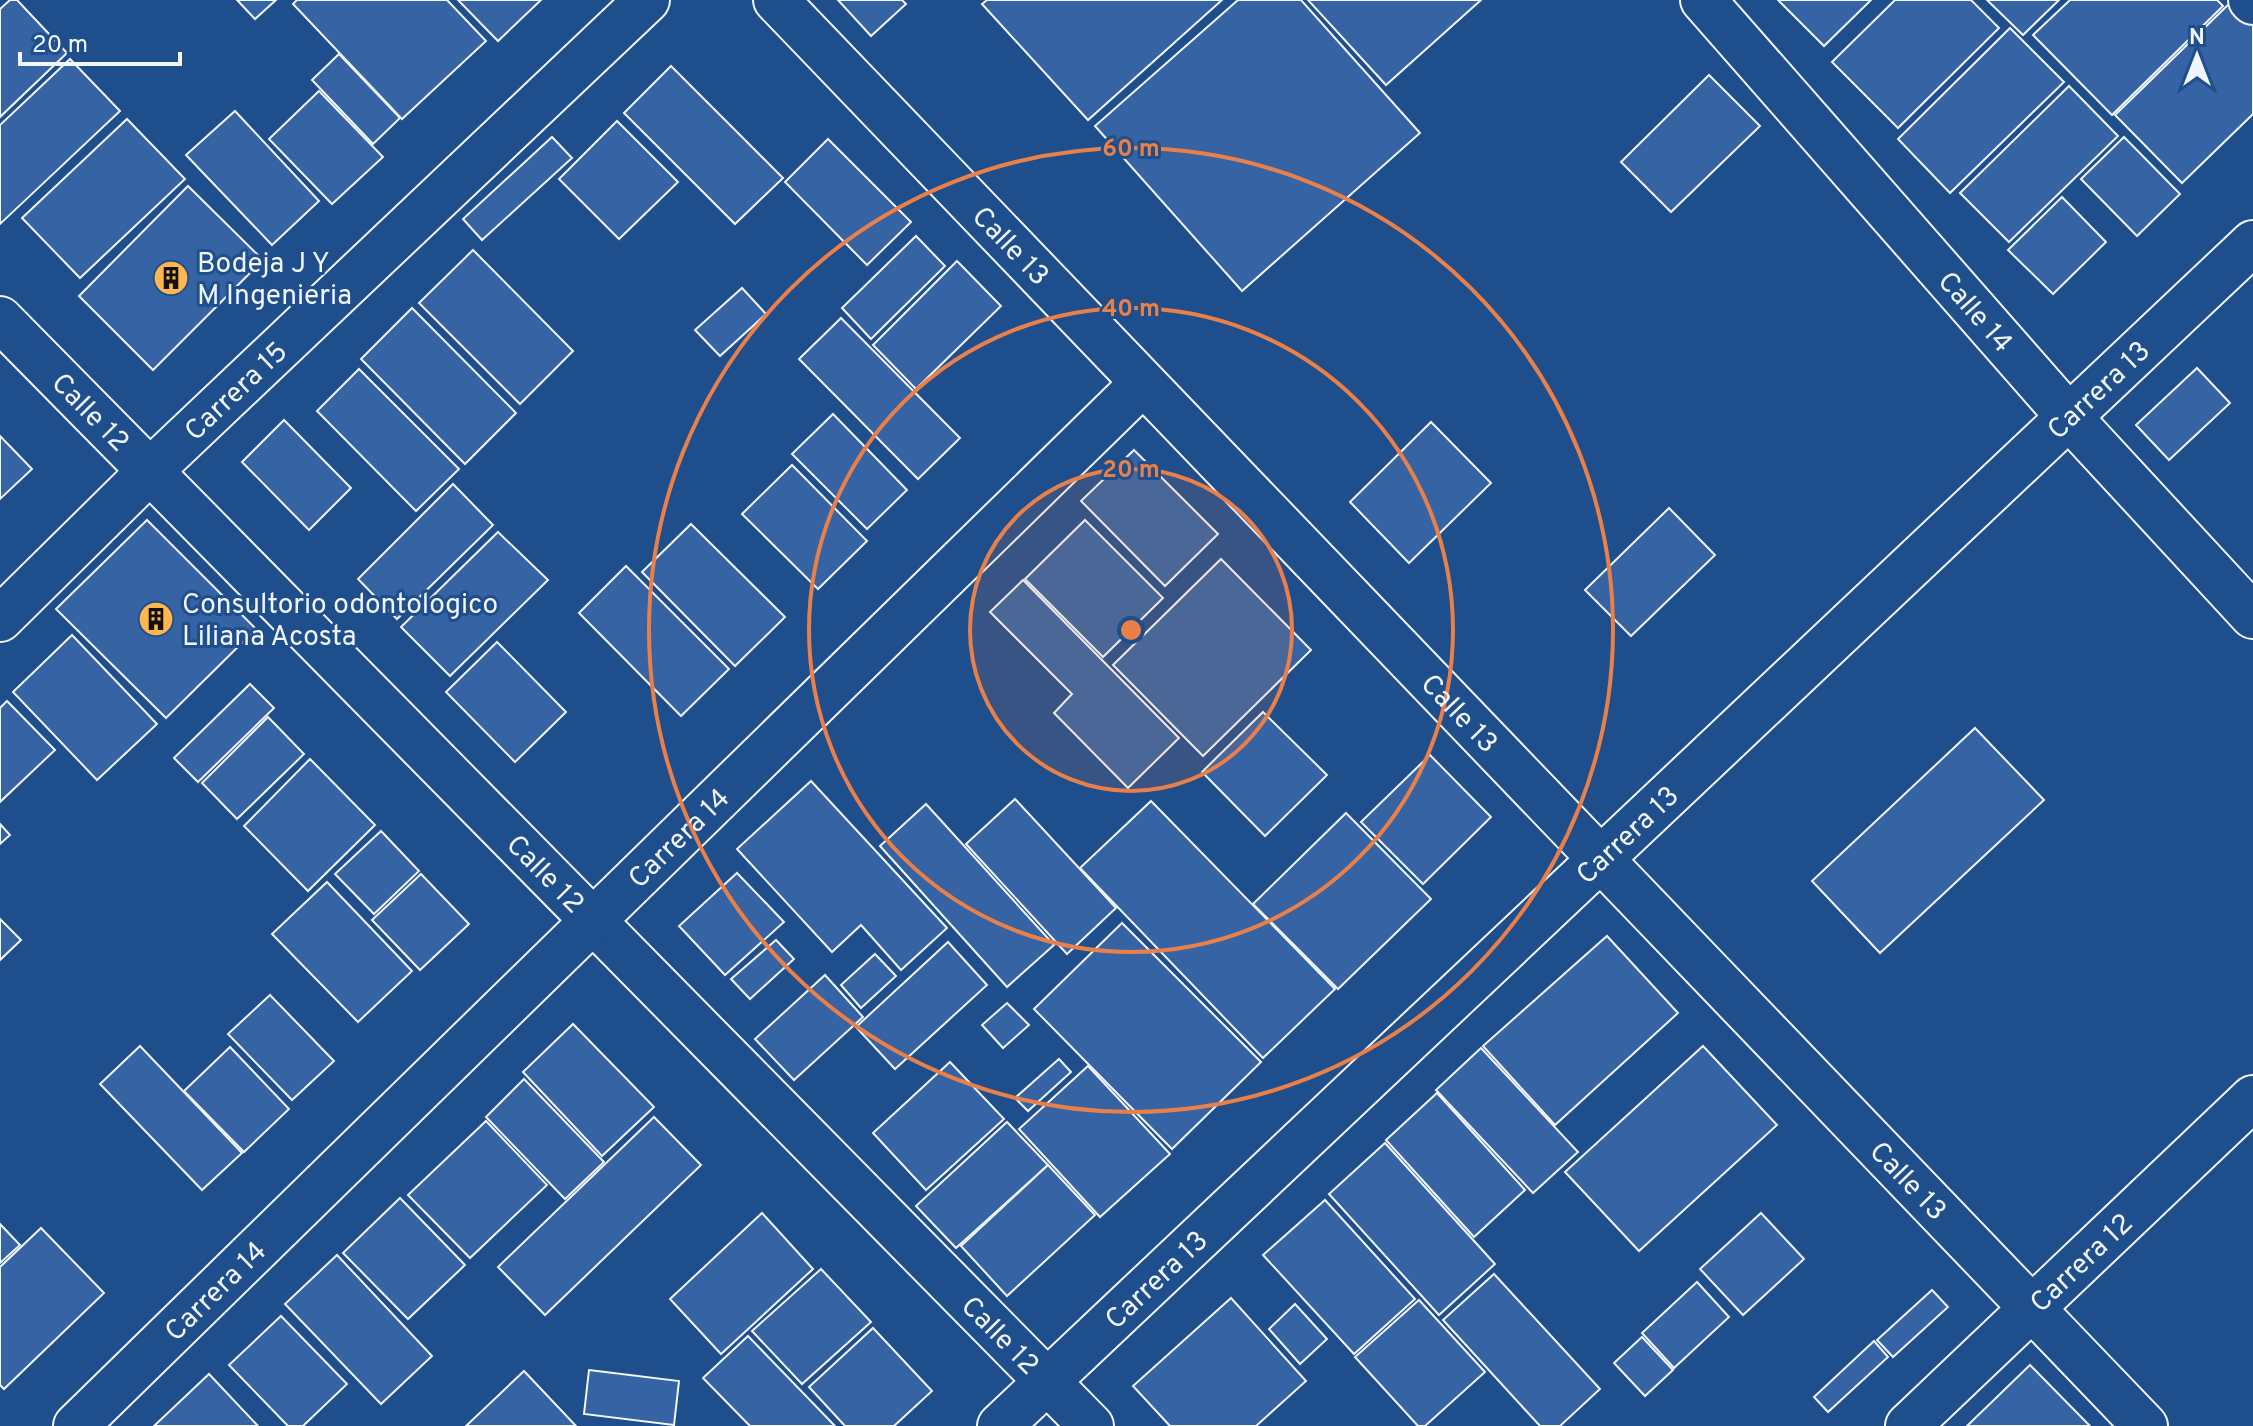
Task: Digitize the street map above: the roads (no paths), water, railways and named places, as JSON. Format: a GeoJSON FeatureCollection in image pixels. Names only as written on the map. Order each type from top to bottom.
{"type":"FeatureCollection","features":[{"type":"Feature","properties":{"kind":"street","name":"Carrera 15"},"geometry":{"type":"LineString","coordinates":[[0,619],[150,471],[647,0]]}},
{"type":"Feature","properties":{"kind":"street","name":"Calle 13"},"geometry":{"type":"LineString","coordinates":[[776,0],[2145,1426]]}},
{"type":"Feature","properties":{"kind":"street","name":"Calle 14"},"geometry":{"type":"LineString","coordinates":[[1703,0],[2069,417],[2253,616]]}},
{"type":"Feature","properties":{"kind":"street","name":"Carrera 13"},"geometry":{"type":"LineString","coordinates":[[1000,1426],[2253,243]]}},
{"type":"Feature","properties":{"kind":"street","name":"Calle 12"},"geometry":{"type":"LineString","coordinates":[[0,319],[1091,1426]]}},
{"type":"Feature","properties":{"kind":"street","name":"Carrera 14"},"geometry":{"type":"LineString","coordinates":[[76,1426],[1143,383]]}},
{"type":"Feature","properties":{"kind":"street","name":"Carrera 12"},"geometry":{"type":"LineString","coordinates":[[1908,1426],[2253,1098]]}},
{"type":"Feature","properties":{"kind":"place","name":"Bodeja J Y M Ingenieria"},"geometry":{"type":"Point","coordinates":[171,278]}},
{"type":"Feature","properties":{"kind":"place","name":"Consultorio odontologico Liliana Acosta"},"geometry":{"type":"Point","coordinates":[156,619]}}]}
